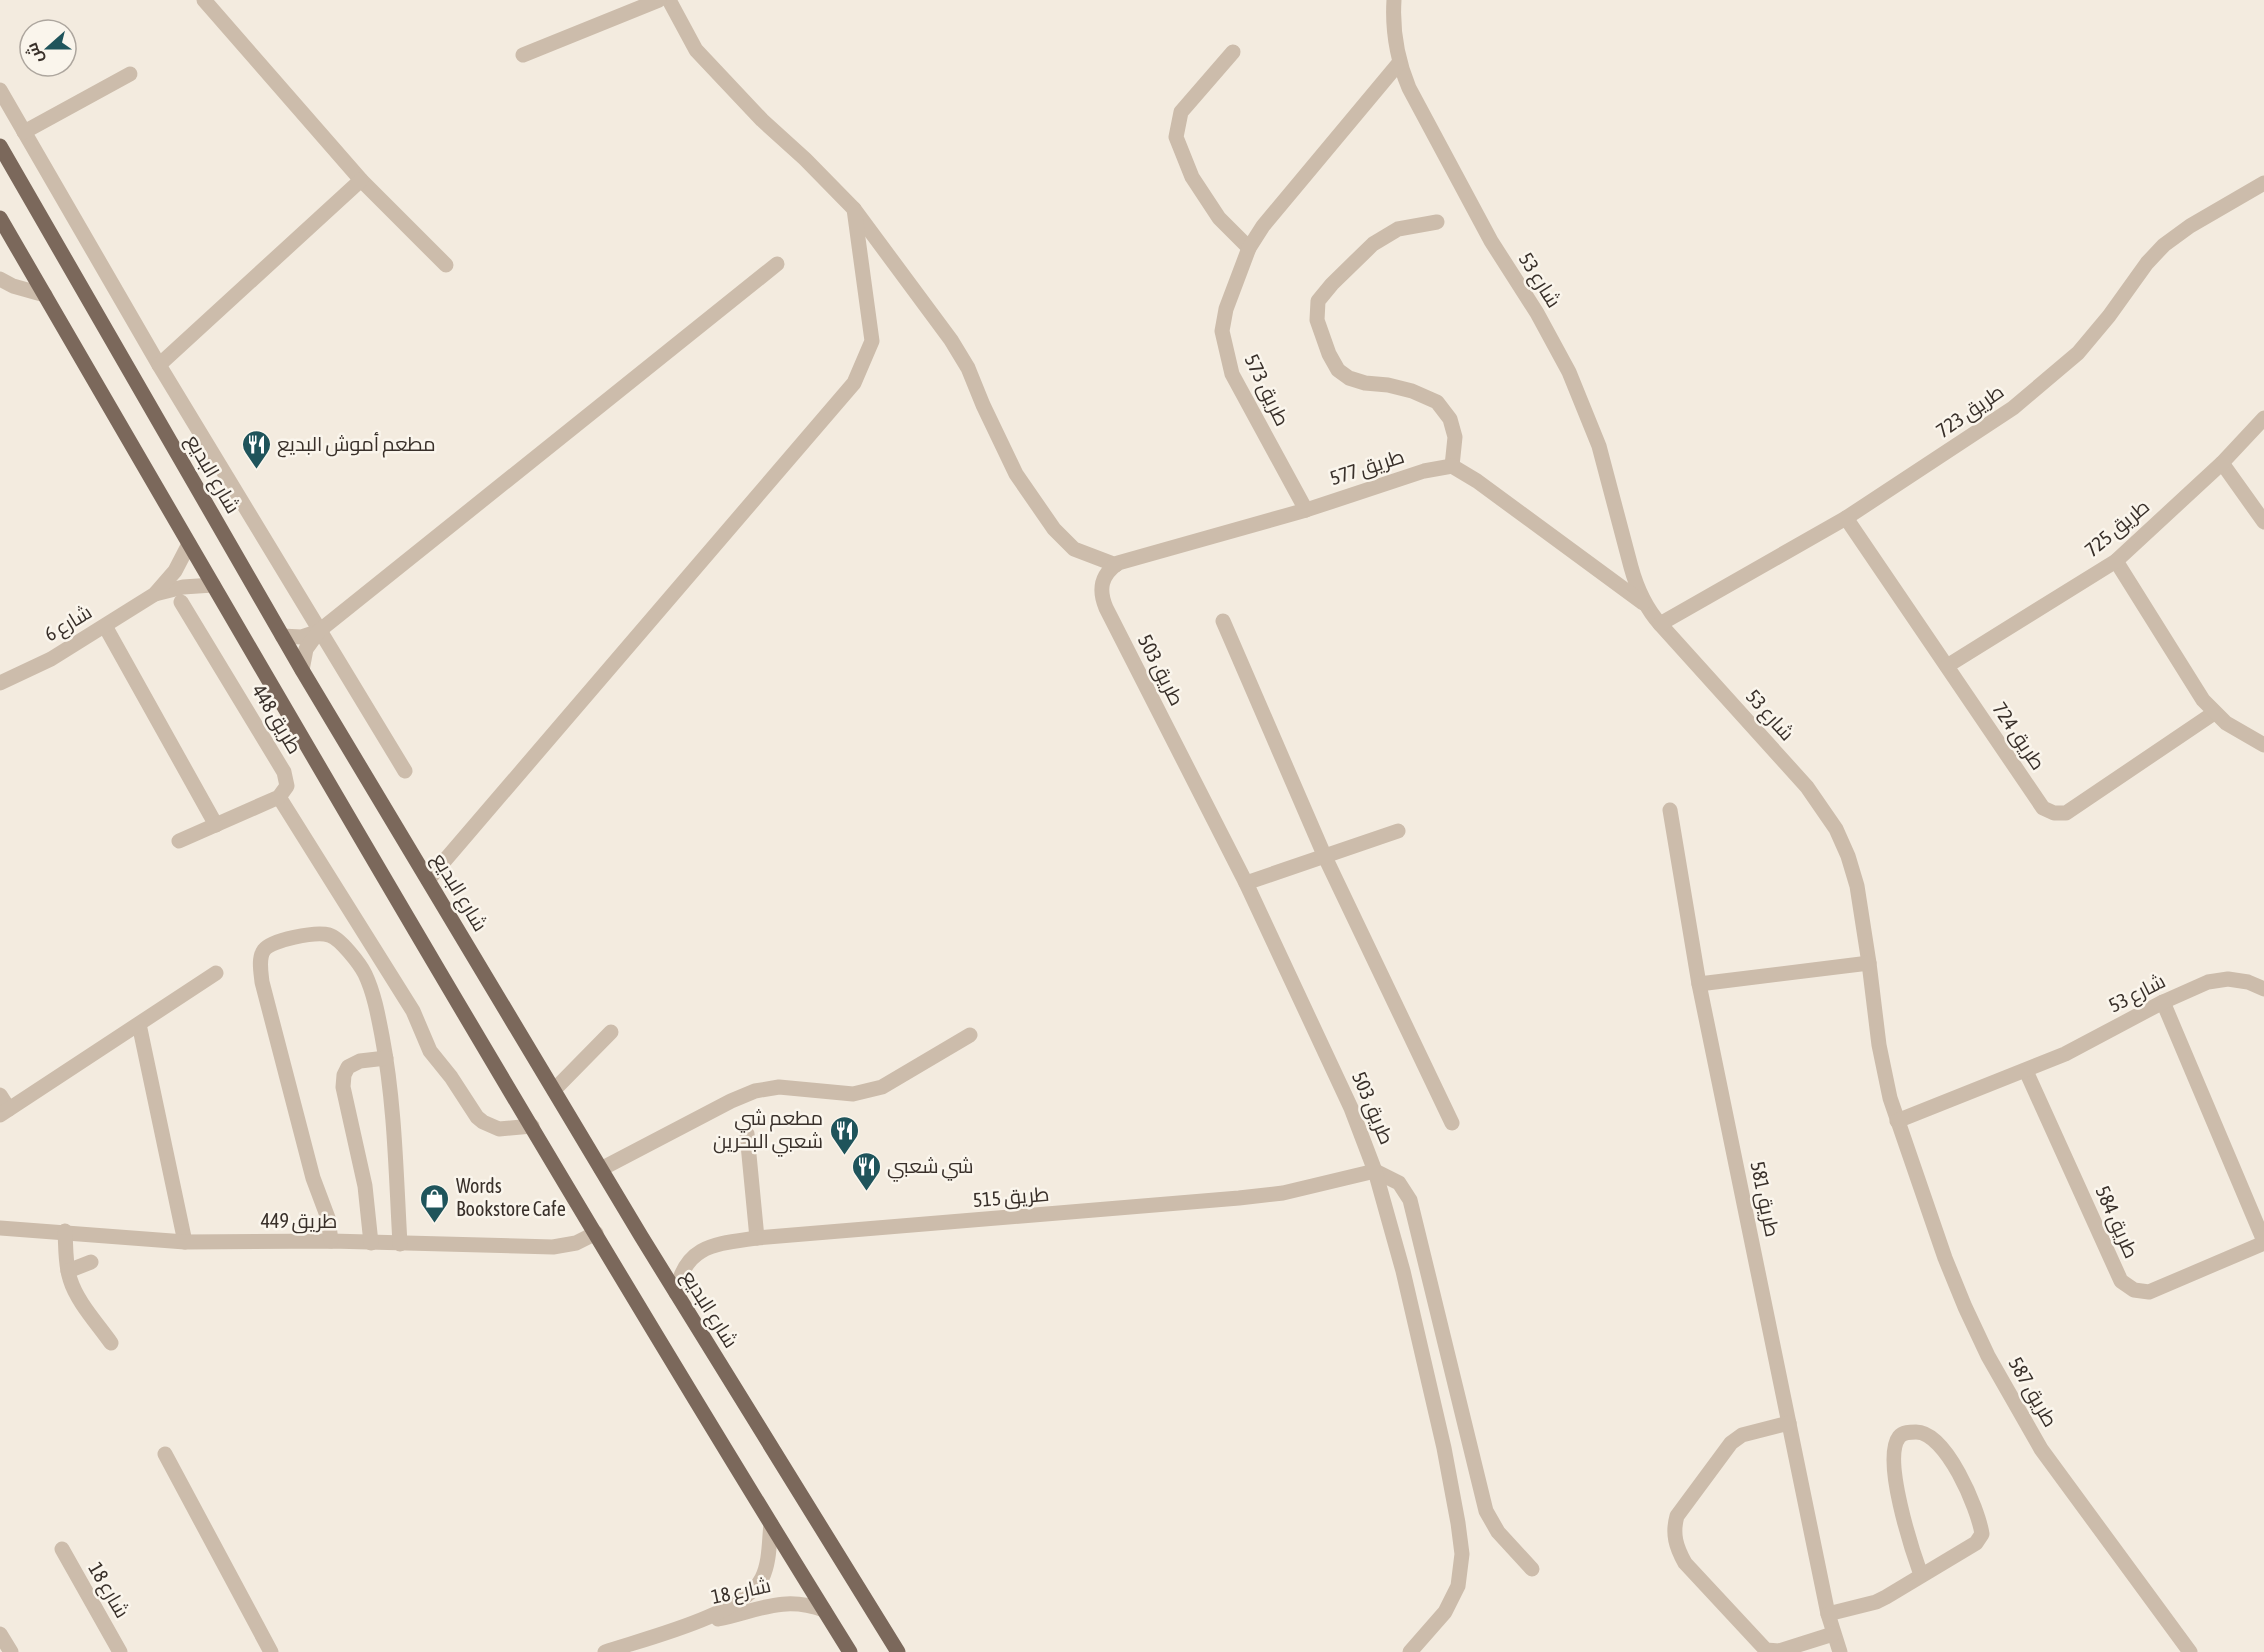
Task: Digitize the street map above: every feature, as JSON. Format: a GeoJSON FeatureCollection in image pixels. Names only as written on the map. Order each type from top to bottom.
{"type":"FeatureCollection","features":[{"type":"Feature","properties":{"kind":"main road","name":"شارع البديع"},"geometry":{"type":"LineString","coordinates":[[0,146],[302,670],[676,1293],[898,1652]]}},
{"type":"Feature","properties":{"kind":"main road"},"geometry":{"type":"LineString","coordinates":[[0,218],[532,1126],[850,1652]]}},
{"type":"Feature","properties":{"kind":"street"},"geometry":{"type":"LineString","coordinates":[[204,0],[361,180],[446,265]]}},
{"type":"Feature","properties":{"kind":"street"},"geometry":{"type":"LineString","coordinates":[[523,55],[659,0]]}},
{"type":"Feature","properties":{"kind":"street"},"geometry":{"type":"LineString","coordinates":[[669,0],[696,50],[762,120],[806,159],[854,209],[951,340],[968,368],[983,405],[1017,474],[1054,529],[1074,549],[1116,565]]}},
{"type":"Feature","properties":{"kind":"street","name":"شارع 53"},"geometry":{"type":"LineString","coordinates":[[1394,0],[1393,17],[1399,63],[1409,88],[1491,241],[1537,313],[1569,372],[1599,446],[1634,577],[1645,604],[1660,624],[1807,787],[1836,829],[1848,856],[1857,886],[1880,1054],[1897,1121],[2026,1071],[2110,1031],[2163,1002],[2208,982],[2228,979],[2248,982],[2264,989]]}},
{"type":"Feature","properties":{"kind":"street"},"geometry":{"type":"LineString","coordinates":[[1233,52],[1181,112],[1176,137],[1197,185],[1219,218],[1249,248]]}},
{"type":"Feature","properties":{"kind":"street","name":"طريق 573"},"geometry":{"type":"LineString","coordinates":[[1306,510],[1232,374],[1222,331],[1226,309],[1249,248],[1263,226],[1399,63]]}},
{"type":"Feature","properties":{"kind":"street"},"geometry":{"type":"LineString","coordinates":[[24,132],[130,74]]}},
{"type":"Feature","properties":{"kind":"street"},"geometry":{"type":"LineString","coordinates":[[0,90],[159,364],[405,771]]}},
{"type":"Feature","properties":{"kind":"street"},"geometry":{"type":"LineString","coordinates":[[159,364],[361,180]]}},
{"type":"Feature","properties":{"kind":"street","name":"طريق 723"},"geometry":{"type":"LineString","coordinates":[[1660,624],[1846,518],[2013,408],[2078,353],[2109,316],[2147,263],[2164,245],[2190,226],[2264,183]]}},
{"type":"Feature","properties":{"kind":"street"},"geometry":{"type":"LineString","coordinates":[[428,879],[854,383],[872,341],[854,209]]}},
{"type":"Feature","properties":{"kind":"street"},"geometry":{"type":"LineString","coordinates":[[1437,222],[1398,228],[1373,244],[1318,301],[1317,320],[1329,354],[1338,370],[1349,378],[1404,389],[1437,402],[1450,419],[1455,437],[1452,466],[1477,481],[1645,604]]}},
{"type":"Feature","properties":{"kind":"street"},"geometry":{"type":"LineString","coordinates":[[302,670],[306,649],[319,631],[777,264]]}},
{"type":"Feature","properties":{"kind":"street"},"geometry":{"type":"LineString","coordinates":[[0,279],[13,286],[45,295]]}},
{"type":"Feature","properties":{"kind":"street","name":"طريق 725"},"geometry":{"type":"LineString","coordinates":[[1947,666],[2116,561],[2222,463],[2264,418]]}},
{"type":"Feature","properties":{"kind":"street"},"geometry":{"type":"LineString","coordinates":[[2222,463],[2264,522]]}},
{"type":"Feature","properties":{"kind":"street","name":"طريق 577"},"geometry":{"type":"LineString","coordinates":[[1116,565],[1306,510],[1424,471],[1452,466]]}},
{"type":"Feature","properties":{"kind":"street","name":"طريق 724"},"geometry":{"type":"LineString","coordinates":[[1846,518],[2043,808],[2054,813],[2066,813],[2214,713]]}},
{"type":"Feature","properties":{"kind":"street","name":"شارع 6"},"geometry":{"type":"LineString","coordinates":[[0,682],[51,659],[155,594],[175,571],[189,544]]}},
{"type":"Feature","properties":{"kind":"street"},"geometry":{"type":"LineString","coordinates":[[2116,561],[2193,685],[2214,713],[2226,723],[2264,745]]}},
{"type":"Feature","properties":{"kind":"street","name":"طريق 503"},"geometry":{"type":"LineString","coordinates":[[1116,565],[1104,578],[1101,598],[1246,883],[1351,1108],[1375,1171],[1402,1271],[1444,1448],[1462,1554],[1458,1586],[1445,1612],[1410,1652]]}},
{"type":"Feature","properties":{"kind":"street","name":"شارع 6"},"geometry":{"type":"LineString","coordinates":[[155,594],[213,585]]}},
{"type":"Feature","properties":{"kind":"street","name":"طريق 448"},"geometry":{"type":"LineString","coordinates":[[181,602],[284,772],[287,786],[279,798]]}},
{"type":"Feature","properties":{"kind":"street"},"geometry":{"type":"LineString","coordinates":[[1223,621],[1325,857],[1452,1123]]}},
{"type":"Feature","properties":{"kind":"street"},"geometry":{"type":"LineString","coordinates":[[105,626],[216,825]]}},
{"type":"Feature","properties":{"kind":"street"},"geometry":{"type":"LineString","coordinates":[[282,636],[301,637],[319,631]]}},
{"type":"Feature","properties":{"kind":"street"},"geometry":{"type":"LineString","coordinates":[[179,841],[279,798],[413,1011],[430,1051],[477,1117],[499,1129],[532,1126]]}},
{"type":"Feature","properties":{"kind":"street","name":"طريق 581"},"geometry":{"type":"LineString","coordinates":[[1670,810],[1699,984],[1828,1614],[1840,1652]]}},
{"type":"Feature","properties":{"kind":"street"},"geometry":{"type":"LineString","coordinates":[[1246,883],[1398,831]]}},
{"type":"Feature","properties":{"kind":"street"},"geometry":{"type":"LineString","coordinates":[[330,1241],[328,1218],[313,1178],[262,982],[260,962],[263,951],[272,944],[313,934],[330,934],[348,950],[365,974],[377,1012],[386,1058],[392,1112],[400,1244]]}},
{"type":"Feature","properties":{"kind":"street"},"geometry":{"type":"LineString","coordinates":[[1699,984],[1869,963]]}},
{"type":"Feature","properties":{"kind":"street"},"geometry":{"type":"LineString","coordinates":[[0,1095],[5,1112],[216,973]]}},
{"type":"Feature","properties":{"kind":"street","name":"طريق 584"},"geometry":{"type":"LineString","coordinates":[[2026,1071],[2121,1281],[2134,1290],[2149,1292],[2264,1242],[2163,1002]]}},
{"type":"Feature","properties":{"kind":"street"},"geometry":{"type":"LineString","coordinates":[[139,1024],[185,1242]]}},
{"type":"Feature","properties":{"kind":"street"},"geometry":{"type":"LineString","coordinates":[[554,1090],[611,1032]]}},
{"type":"Feature","properties":{"kind":"street"},"geometry":{"type":"LineString","coordinates":[[601,1169],[731,1101],[755,1091],[779,1087],[837,1094],[868,1092],[882,1087],[970,1035]]}},
{"type":"Feature","properties":{"kind":"street"},"geometry":{"type":"LineString","coordinates":[[371,1243],[365,1186],[344,1087],[344,1075],[348,1067],[360,1060],[386,1058]]}},
{"type":"Feature","properties":{"kind":"street","name":"طريق 587"},"geometry":{"type":"LineString","coordinates":[[1897,1121],[1965,1308],[2013,1403],[2041,1449],[2190,1652]]}},
{"type":"Feature","properties":{"kind":"street"},"geometry":{"type":"LineString","coordinates":[[747,1134],[758,1239]]}},
{"type":"Feature","properties":{"kind":"street"},"geometry":{"type":"LineString","coordinates":[[1375,1171],[1399,1183],[1410,1200],[1486,1511],[1498,1532],[1532,1569]]}},
{"type":"Feature","properties":{"kind":"street","name":"طريق 515"},"geometry":{"type":"LineString","coordinates":[[676,1293],[682,1271],[689,1261],[704,1248],[713,1245],[758,1239],[1239,1198],[1283,1193],[1375,1171]]}},
{"type":"Feature","properties":{"kind":"street","name":"طريق 449"},"geometry":{"type":"LineString","coordinates":[[0,1227],[185,1242],[330,1241],[565,1246],[596,1233]]}},
{"type":"Feature","properties":{"kind":"street"},"geometry":{"type":"LineString","coordinates":[[65,1231],[70,1280],[111,1343]]}},
{"type":"Feature","properties":{"kind":"street"},"geometry":{"type":"LineString","coordinates":[[68,1270],[91,1262]]}},
{"type":"Feature","properties":{"kind":"street"},"geometry":{"type":"LineString","coordinates":[[1789,1423],[1742,1435],[1731,1443],[1677,1516],[1673,1527],[1676,1548],[1685,1563],[1766,1650],[1779,1651],[1833,1634]]}},
{"type":"Feature","properties":{"kind":"street"},"geometry":{"type":"LineString","coordinates":[[1828,1614],[1876,1602],[1976,1544],[1982,1534],[1975,1506],[1949,1457],[1934,1437],[1922,1431],[1908,1431],[1900,1437],[1895,1447],[1895,1471],[1905,1529],[1921,1575]]}},
{"type":"Feature","properties":{"kind":"street"},"geometry":{"type":"LineString","coordinates":[[165,1454],[271,1652]]}},
{"type":"Feature","properties":{"kind":"street","name":"شارع 18"},"geometry":{"type":"LineString","coordinates":[[605,1652],[703,1620],[738,1602],[756,1589],[766,1568],[771,1524]]}},
{"type":"Feature","properties":{"kind":"street","name":"شارع 18"},"geometry":{"type":"LineString","coordinates":[[62,1549],[120,1652]]}},
{"type":"Feature","properties":{"kind":"street","name":"شارع 18"},"geometry":{"type":"LineString","coordinates":[[703,1620],[726,1617],[782,1603],[800,1604],[824,1610]]}},
{"type":"Feature","properties":{"kind":"street"},"geometry":{"type":"LineString","coordinates":[[0,1634],[11,1652]]}},
{"type":"Feature","properties":{"kind":"place","name":"مطعم أموش البديع"},"geometry":{"type":"Point","coordinates":[256,470]}},
{"type":"Feature","properties":{"kind":"place","name":"مطعم شي شعبي البحرين"},"geometry":{"type":"Point","coordinates":[844,1156]}},
{"type":"Feature","properties":{"kind":"place","name":"شي شعبي"},"geometry":{"type":"Point","coordinates":[866,1192]}},
{"type":"Feature","properties":{"kind":"place","name":"Words Bookstore Cafe"},"geometry":{"type":"Point","coordinates":[435,1224]}}]}
